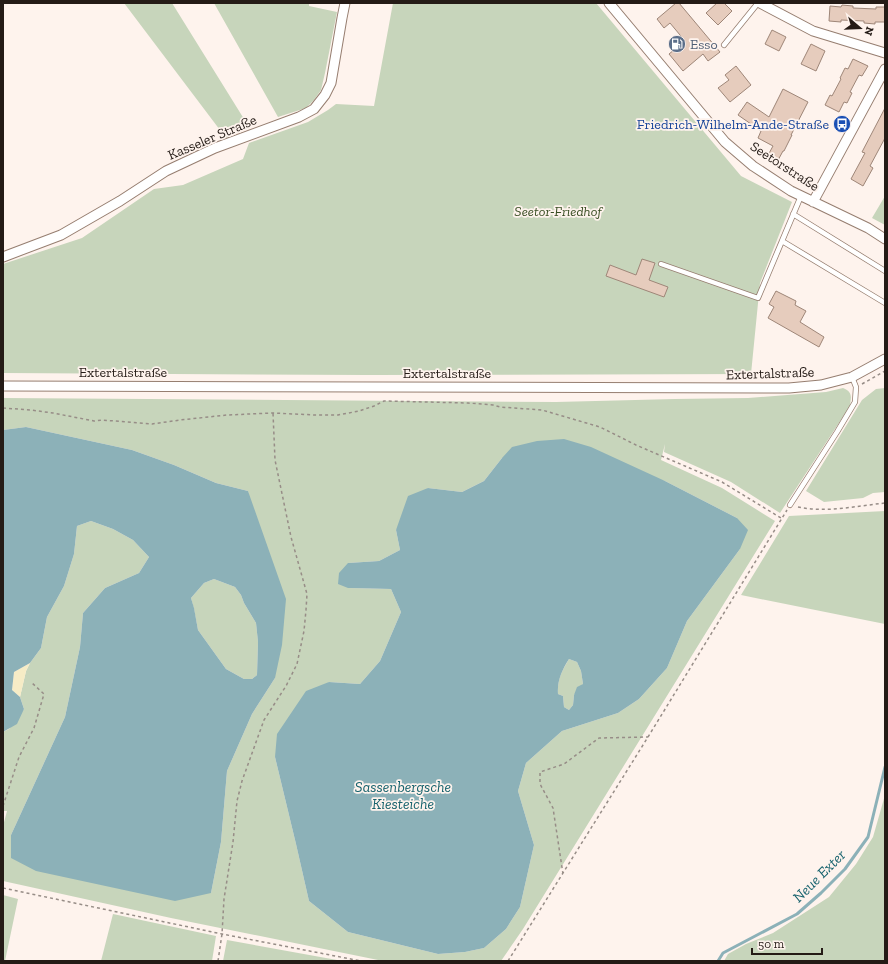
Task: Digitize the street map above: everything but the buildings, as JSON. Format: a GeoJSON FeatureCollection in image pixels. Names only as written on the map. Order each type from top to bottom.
{"type":"FeatureCollection","features":[{"type":"Feature","properties":{"kind":"street","name":"Kasseler Straße"},"geometry":{"type":"LineString","coordinates":[[3,257],[61,235],[120,201],[166,172],[215,148],[299,117],[314,109],[325,96],[331,83],[345,3]]}},
{"type":"Feature","properties":{"kind":"street","name":"Seetorstraße"},"geometry":{"type":"LineString","coordinates":[[609,3],[725,142],[753,166],[790,191],[868,228],[885,239]]}},
{"type":"Feature","properties":{"kind":"street"},"geometry":{"type":"LineString","coordinates":[[759,3],[813,31],[885,53]]}},
{"type":"Feature","properties":{"kind":"street"},"geometry":{"type":"LineString","coordinates":[[813,202],[885,69]]}},
{"type":"Feature","properties":{"kind":"street","name":"Extertalstraße"},"geometry":{"type":"LineString","coordinates":[[3,386],[789,388],[820,385],[852,377],[885,359]]}},
{"type":"Feature","properties":{"kind":"lane"},"geometry":{"type":"LineString","coordinates":[[724,45],[759,3]]}},
{"type":"Feature","properties":{"kind":"lane"},"geometry":{"type":"LineString","coordinates":[[661,264],[758,298],[801,196]]}},
{"type":"Feature","properties":{"kind":"lane"},"geometry":{"type":"LineString","coordinates":[[793,214],[885,271]]}},
{"type":"Feature","properties":{"kind":"lane"},"geometry":{"type":"LineString","coordinates":[[782,241],[885,303]]}},
{"type":"Feature","properties":{"kind":"lane"},"geometry":{"type":"LineString","coordinates":[[790,505],[855,402],[856,387],[852,377]]}},
{"type":"Feature","properties":{"kind":"path"},"geometry":{"type":"LineString","coordinates":[[856,387],[885,371]]}},
{"type":"Feature","properties":{"kind":"path"},"geometry":{"type":"LineString","coordinates":[[3,408],[53,413],[94,421],[102,420],[152,424],[227,415],[273,413],[338,415],[359,411],[384,401],[468,403],[542,410],[600,427],[677,461],[722,482],[781,518]]}},
{"type":"Feature","properties":{"kind":"path"},"geometry":{"type":"LineString","coordinates":[[218,961],[222,934],[224,898],[242,781],[264,720],[286,686],[297,664],[304,631],[307,594],[291,537],[275,460],[273,413]]}},
{"type":"Feature","properties":{"kind":"path"},"geometry":{"type":"LineString","coordinates":[[508,961],[648,737],[790,505],[809,509],[829,509],[885,504]]}},
{"type":"Feature","properties":{"kind":"path"},"geometry":{"type":"LineString","coordinates":[[3,806],[19,757],[34,728],[44,694],[31,682]]}},
{"type":"Feature","properties":{"kind":"path"},"geometry":{"type":"LineString","coordinates":[[562,874],[553,808],[540,784],[540,772],[564,764],[599,738],[648,737]]}},
{"type":"Feature","properties":{"kind":"path"},"geometry":{"type":"LineString","coordinates":[[3,888],[222,934],[361,961]]}},
{"type":"Feature","properties":{"kind":"green space"},"geometry":{"type":"Polygon","coordinates":[[[124,3],[172,3],[249,127],[226,138],[124,3]]]}},
{"type":"Feature","properties":{"kind":"green space"},"geometry":{"type":"Polygon","coordinates":[[[214,3],[309,3],[309,6],[337,12],[321,90],[306,108],[278,117],[214,3]]]}},
{"type":"Feature","properties":{"kind":"green space","name":"Seetor-Friedhof"},"geometry":{"type":"Polygon","coordinates":[[[393,3],[596,3],[741,176],[792,202],[760,283],[751,374],[368,375],[3,373],[3,264],[82,238],[154,189],[183,185],[243,159],[249,143],[308,122],[336,104],[374,106],[393,3]]]}},
{"type":"Feature","properties":{"kind":"green space"},"geometry":{"type":"Polygon","coordinates":[[[885,196],[885,225],[872,218],[885,196]]]}},
{"type":"Feature","properties":{"kind":"green space"},"geometry":{"type":"Polygon","coordinates":[[[843,388],[851,395],[850,406],[780,513],[731,482],[664,452],[665,444],[661,460],[722,488],[775,521],[523,929],[501,961],[383,961],[171,918],[3,881],[3,826],[7,811],[3,811],[3,732],[9,729],[24,709],[20,697],[26,671],[41,648],[47,617],[64,586],[74,554],[77,526],[91,521],[113,529],[133,540],[149,557],[139,573],[105,588],[83,613],[80,647],[65,717],[11,835],[211,893],[221,842],[227,771],[252,714],[275,678],[248,491],[216,483],[174,465],[132,450],[26,427],[3,430],[3,398],[556,402],[748,398],[826,392],[843,388]],[[502,458],[484,481],[462,492],[428,488],[396,530],[400,550],[379,561],[348,563],[348,588],[391,589],[401,612],[380,661],[360,684],[329,682],[275,757],[309,901],[348,932],[438,954],[465,952],[484,948],[506,929],[520,907],[534,845],[518,791],[526,763],[562,731],[618,713],[639,699],[667,668],[687,621],[740,549],[737,518],[665,481],[502,458]]]}},
{"type":"Feature","properties":{"kind":"green space"},"geometry":{"type":"Polygon","coordinates":[[[885,388],[885,492],[873,493],[863,498],[824,502],[806,491],[862,400],[876,389],[885,388]]]}},
{"type":"Feature","properties":{"kind":"green space"},"geometry":{"type":"Polygon","coordinates":[[[885,511],[885,624],[741,595],[789,516],[885,511]]]}},
{"type":"Feature","properties":{"kind":"green space"},"geometry":{"type":"Polygon","coordinates":[[[214,579],[235,587],[256,623],[258,642],[257,675],[252,679],[244,679],[226,669],[198,630],[191,598],[204,583],[214,579]]]}},
{"type":"Feature","properties":{"kind":"green space"},"geometry":{"type":"Polygon","coordinates":[[[569,659],[577,662],[581,671],[583,684],[574,695],[573,705],[569,710],[564,707],[563,696],[558,694],[558,684],[560,676],[569,659]]]}},
{"type":"Feature","properties":{"kind":"green space"},"geometry":{"type":"Polygon","coordinates":[[[885,795],[885,961],[724,961],[728,954],[746,944],[773,933],[829,897],[856,864],[873,837],[885,795]]]}},
{"type":"Feature","properties":{"kind":"green space"},"geometry":{"type":"Polygon","coordinates":[[[3,895],[18,899],[5,961],[3,961],[3,895]]]}},
{"type":"Feature","properties":{"kind":"green space"},"geometry":{"type":"Polygon","coordinates":[[[113,914],[216,936],[212,961],[101,961],[113,914]]]}},
{"type":"Feature","properties":{"kind":"green space"},"geometry":{"type":"Polygon","coordinates":[[[227,940],[337,960],[337,961],[223,961],[227,940]]]}},
{"type":"Feature","properties":{"kind":"sand"},"geometry":{"type":"Polygon","coordinates":[[[30,663],[26,671],[20,697],[12,690],[14,672],[30,663]]]}},
{"type":"Feature","properties":{"kind":"water"},"geometry":{"type":"Polygon","coordinates":[[[26,427],[132,450],[174,465],[216,483],[248,491],[286,599],[282,645],[275,678],[252,714],[227,771],[221,842],[211,893],[175,901],[36,871],[11,858],[11,835],[65,717],[80,647],[83,613],[105,588],[139,573],[149,557],[133,540],[113,529],[91,521],[77,526],[74,554],[64,586],[47,617],[41,648],[30,663],[14,672],[12,690],[20,697],[24,709],[17,724],[3,732],[3,430],[26,427]],[[214,579],[204,583],[191,598],[198,630],[226,669],[244,679],[252,679],[257,675],[258,642],[256,623],[235,587],[214,579]]]}},
{"type":"Feature","properties":{"kind":"water","name":"Sassenbergsche Kiesteiche"},"geometry":{"type":"Polygon","coordinates":[[[564,439],[591,447],[665,481],[737,518],[748,530],[740,549],[687,621],[667,668],[639,699],[618,713],[562,731],[526,763],[518,791],[534,845],[520,907],[506,929],[484,948],[465,952],[438,954],[348,932],[309,901],[275,757],[277,734],[306,691],[329,682],[360,684],[380,661],[401,612],[391,589],[348,588],[338,584],[339,573],[348,563],[379,561],[400,550],[396,530],[408,496],[428,488],[462,492],[484,481],[512,447],[537,441],[564,439]],[[569,659],[562,671],[558,685],[558,694],[563,696],[564,707],[569,710],[573,705],[577,687],[583,684],[581,671],[577,662],[569,659]]]}},
{"type":"Feature","properties":{"kind":"waterway","name":"Neue Exter"},"geometry":{"type":"LineString","coordinates":[[718,961],[723,953],[797,914],[845,869],[868,837],[885,767]]}},
{"type":"Feature","properties":{"kind":"place","name":"Esso"},"geometry":{"type":"Point","coordinates":[677,44]}},
{"type":"Feature","properties":{"kind":"place","name":"Friedrich-Wilhelm-Ande-Straße"},"geometry":{"type":"Point","coordinates":[842,124]}}]}
